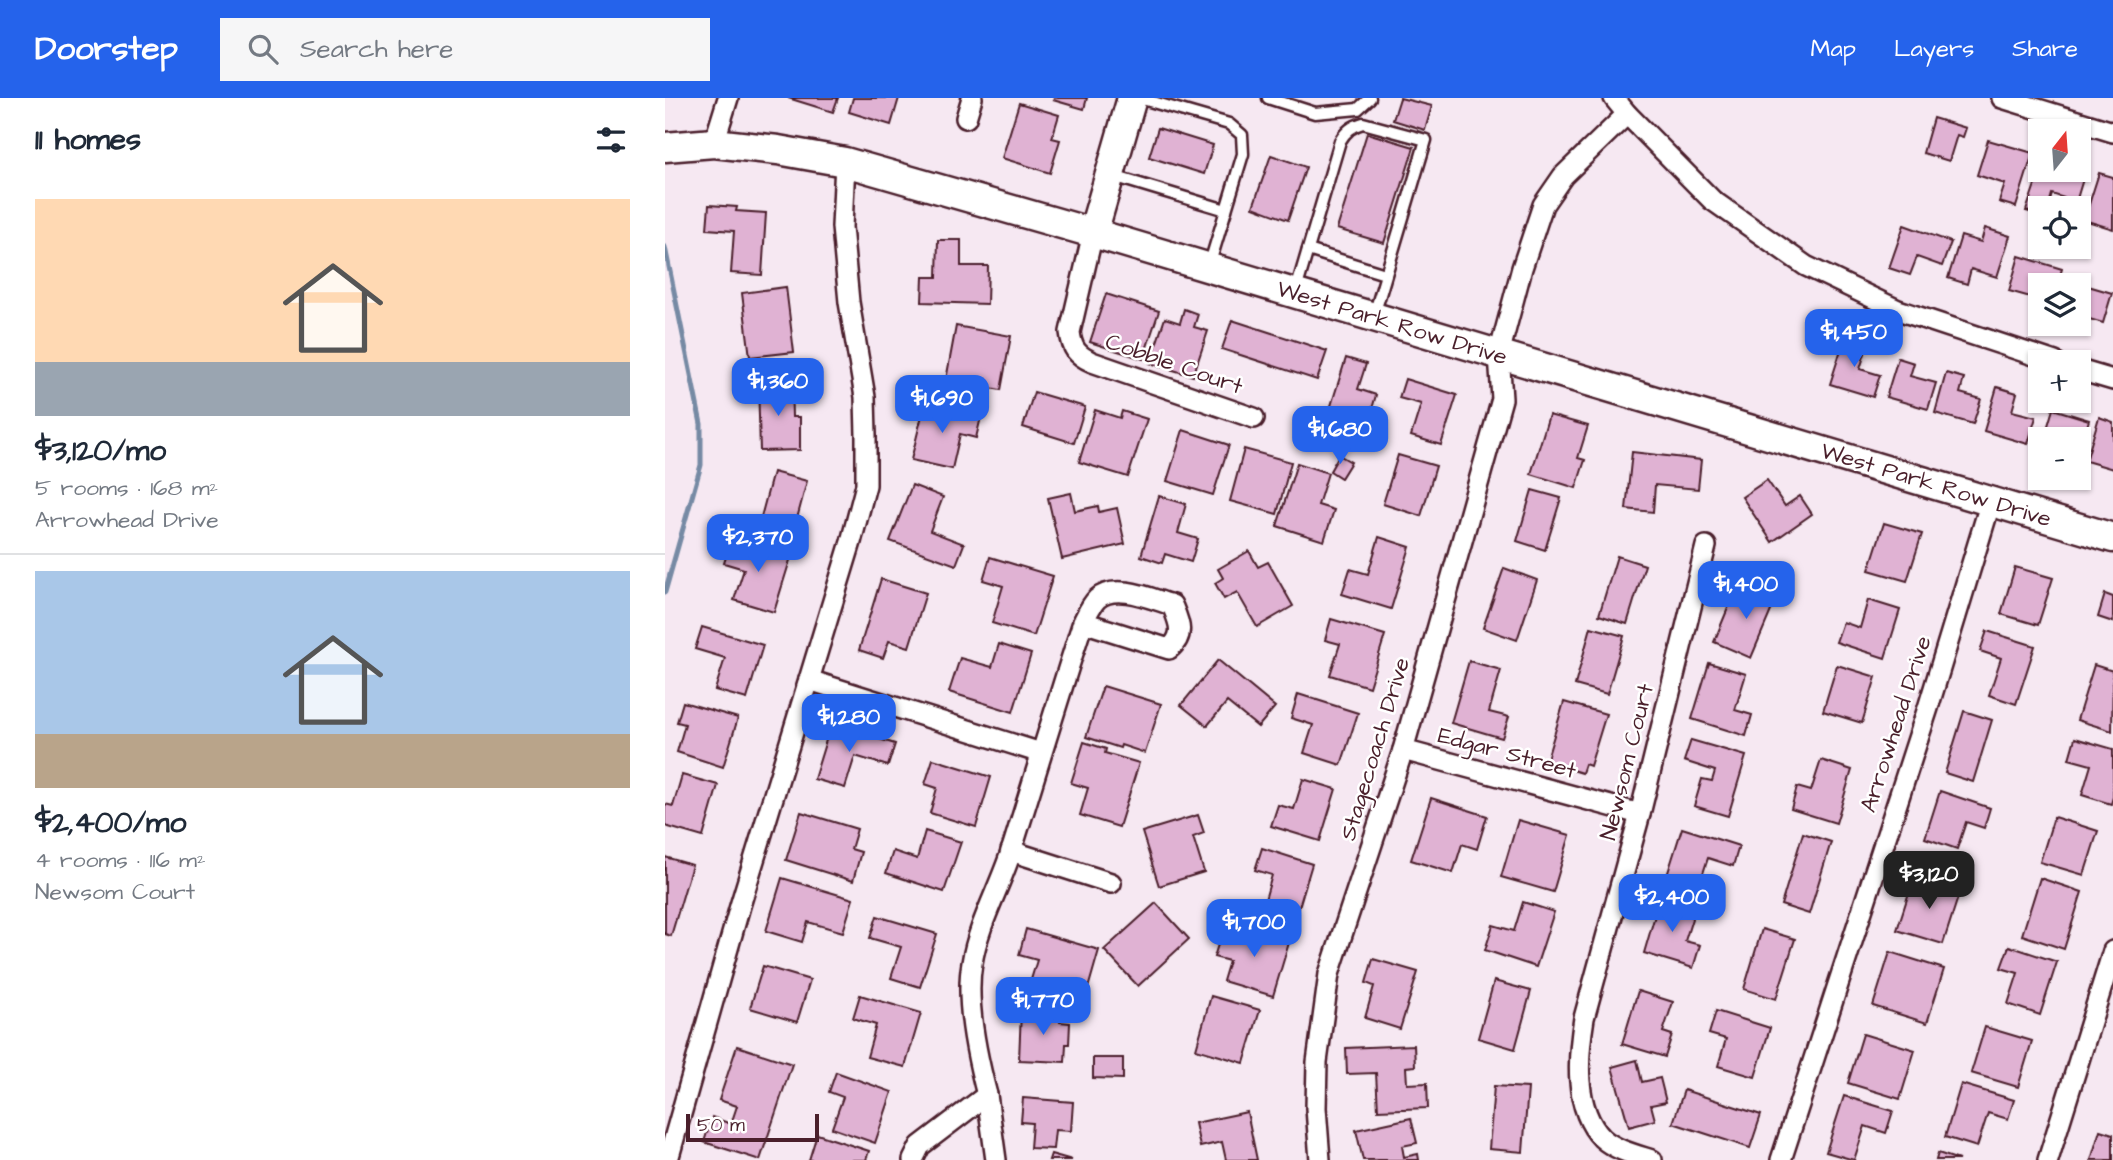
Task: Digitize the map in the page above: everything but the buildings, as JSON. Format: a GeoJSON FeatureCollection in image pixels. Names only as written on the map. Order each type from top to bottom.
{"type":"FeatureCollection","features":[{"type":"Feature","properties":{"kind":"main road"},"geometry":{"type":"LineString","coordinates":[[1093,233],[1132,98]]}},
{"type":"Feature","properties":{"kind":"main road","name":"West Park Row Drive"},"geometry":{"type":"LineString","coordinates":[[665,147],[715,143],[778,149],[845,162],[1093,233],[2113,538]]}},
{"type":"Feature","properties":{"kind":"street"},"geometry":{"type":"LineString","coordinates":[[715,143],[728,98]]}},
{"type":"Feature","properties":{"kind":"street"},"geometry":{"type":"LineString","coordinates":[[966,118],[972,98]]}},
{"type":"Feature","properties":{"kind":"street"},"geometry":{"type":"LineString","coordinates":[[1614,98],[1711,200],[1806,266],[1898,310],[2028,353]]}},
{"type":"Feature","properties":{"kind":"street"},"geometry":{"type":"LineString","coordinates":[[2002,98],[2113,132]]}},
{"type":"Feature","properties":{"kind":"street","name":"Stagecoach Drive"},"geometry":{"type":"LineString","coordinates":[[1320,1160],[1316,1108],[1317,1062],[1329,974],[1403,750],[1502,399],[1499,354],[1522,268],[1543,205],[1563,176],[1627,114]]}},
{"type":"Feature","properties":{"kind":"street"},"geometry":{"type":"LineString","coordinates":[[668,1160],[740,906],[866,485],[865,397],[849,302],[842,227],[845,162]]}},
{"type":"Feature","properties":{"kind":"street","name":"Cobble Court"},"geometry":{"type":"LineString","coordinates":[[1093,233],[1070,332],[1072,346],[1079,356],[1254,418]]}},
{"type":"Feature","properties":{"kind":"street"},"geometry":{"type":"LineString","coordinates":[[2091,374],[2113,380]]}},
{"type":"Feature","properties":{"kind":"street","name":"Arrowhead Drive"},"geometry":{"type":"LineString","coordinates":[[1781,1160],[1924,721],[1991,501]]}},
{"type":"Feature","properties":{"kind":"street","name":"Newsom Court"},"geometry":{"type":"LineString","coordinates":[[1652,1160],[1625,1152],[1603,1138],[1587,1115],[1579,1050],[1584,1018],[1640,814],[1706,546]]}},
{"type":"Feature","properties":{"kind":"street"},"geometry":{"type":"LineString","coordinates":[[996,1160],[987,1095],[976,1052],[972,963],[978,938],[1011,851],[1083,622],[1100,596],[1110,592],[1124,592],[1172,605],[1181,627],[1178,642],[1170,649],[1083,622]]}},
{"type":"Feature","properties":{"kind":"street"},"geometry":{"type":"LineString","coordinates":[[809,680],[1041,753]]}},
{"type":"Feature","properties":{"kind":"street","name":"Edgar Street"},"geometry":{"type":"LineString","coordinates":[[1403,750],[1640,814]]}},
{"type":"Feature","properties":{"kind":"street"},"geometry":{"type":"LineString","coordinates":[[1011,851],[1111,883]]}},
{"type":"Feature","properties":{"kind":"street"},"geometry":{"type":"LineString","coordinates":[[2048,1160],[2113,951]]}},
{"type":"Feature","properties":{"kind":"street"},"geometry":{"type":"LineString","coordinates":[[913,1160],[919,1146],[987,1095]]}},
{"type":"Feature","properties":{"kind":"lane"},"geometry":{"type":"LineString","coordinates":[[1139,98],[1229,124],[1242,135],[1243,155],[1209,268]]}},
{"type":"Feature","properties":{"kind":"lane"},"geometry":{"type":"LineString","coordinates":[[1268,98],[1315,113],[1358,109],[1370,98]]}},
{"type":"Feature","properties":{"kind":"lane"},"geometry":{"type":"LineString","coordinates":[[1295,294],[1340,141],[1345,133],[1363,123],[1426,140],[1373,317]]}},
{"type":"Feature","properties":{"kind":"lane"},"geometry":{"type":"LineString","coordinates":[[1110,175],[1226,211]]}},
{"type":"Feature","properties":{"kind":"lane"},"geometry":{"type":"LineString","coordinates":[[1308,250],[1385,274]]}},
{"type":"Feature","properties":{"kind":"waterway"},"geometry":{"type":"LineString","coordinates":[[665,247],[701,424],[701,465],[665,592]]}}]}
